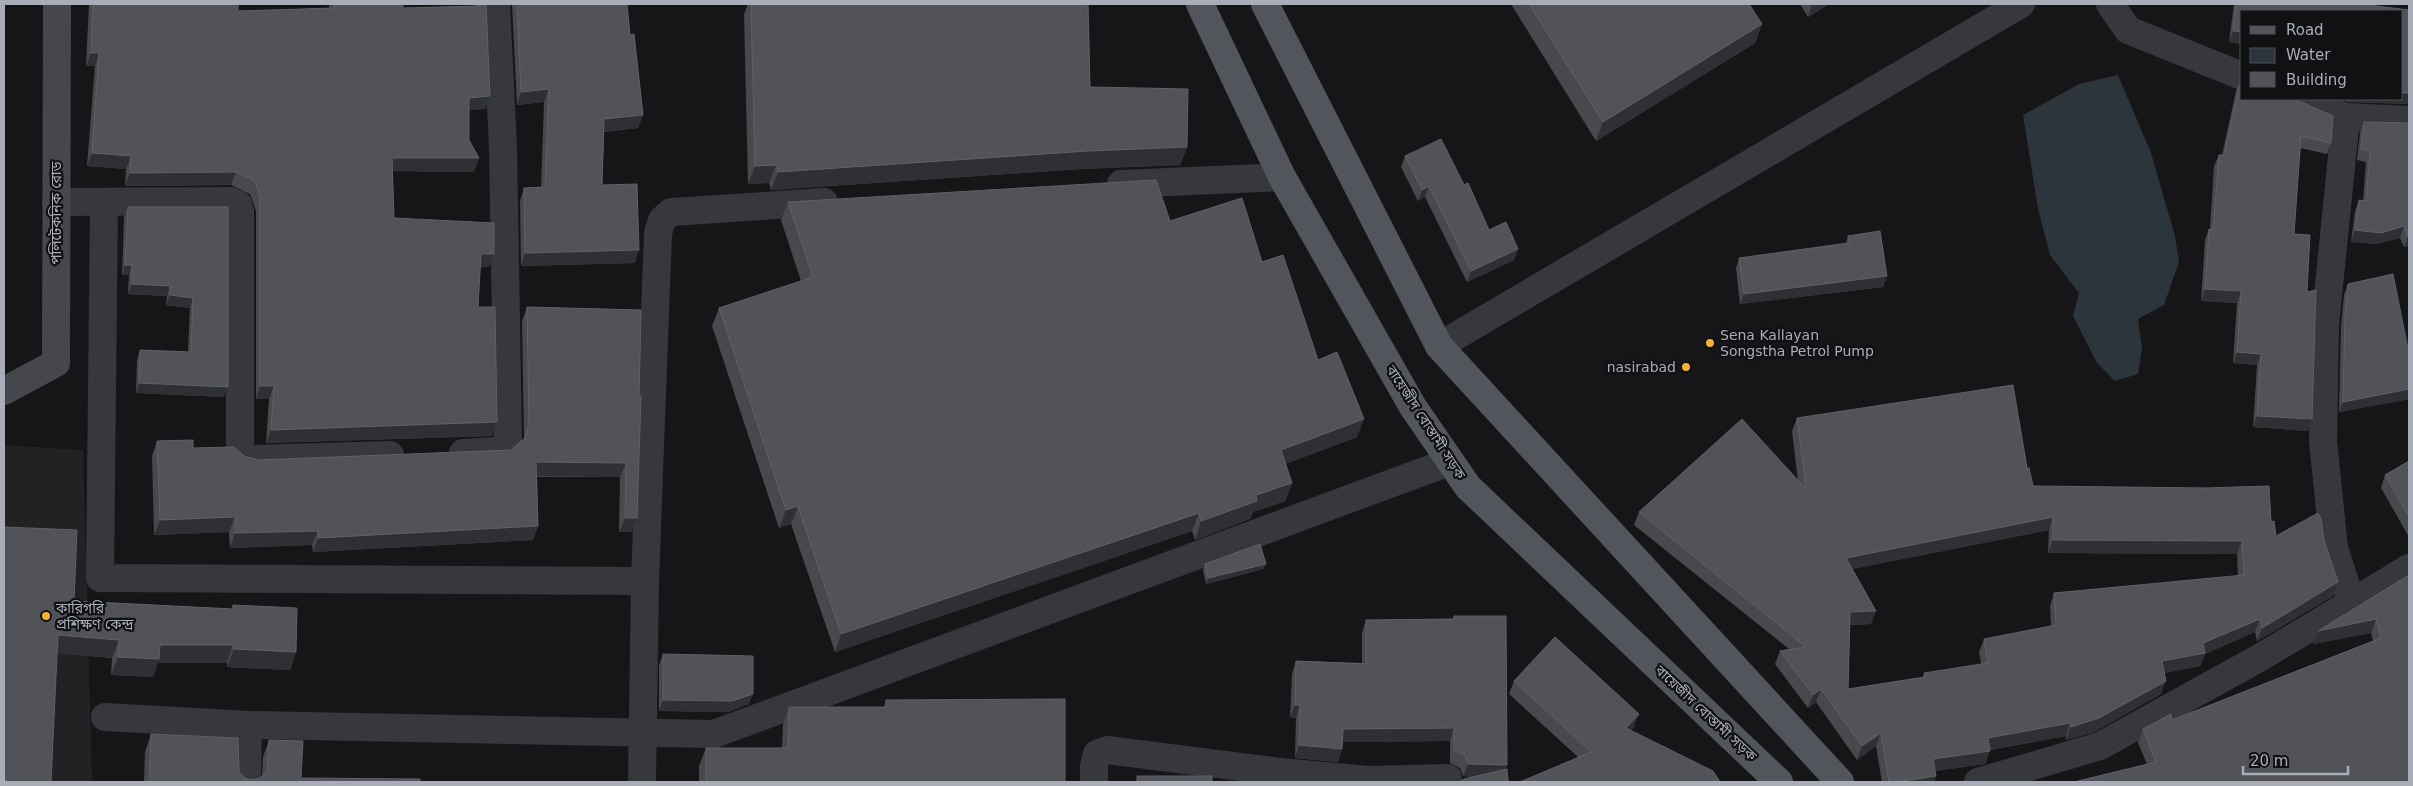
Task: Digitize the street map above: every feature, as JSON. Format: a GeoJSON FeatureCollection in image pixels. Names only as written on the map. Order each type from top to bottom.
{"type":"FeatureCollection","features":[{"type":"Feature","properties":{"kind":"main road","name":"পলিটেকনিক রোড"},"geometry":{"type":"LineString","coordinates":[[4,391],[56,363],[57,4]]}},
{"type":"Feature","properties":{"kind":"main road","name":"বায়েজীদ বোস্তামী সড়ক"},"geometry":{"type":"LineString","coordinates":[[1200,4],[1282,177],[1413,407],[1449,462],[1468,487],[1779,782]]}},
{"type":"Feature","properties":{"kind":"main road"},"geometry":{"type":"LineString","coordinates":[[1265,4],[1439,346],[1840,782]]}},
{"type":"Feature","properties":{"kind":"street"},"geometry":{"type":"LineString","coordinates":[[56,202],[231,201],[238,204],[240,211],[240,450],[244,456],[252,460],[498,452],[505,447],[508,439],[503,147],[496,4]]}},
{"type":"Feature","properties":{"kind":"street"},"geometry":{"type":"LineString","coordinates":[[1439,346],[2021,4]]}},
{"type":"Feature","properties":{"kind":"street"},"geometry":{"type":"LineString","coordinates":[[2110,4],[2128,30],[2240,75]]}},
{"type":"Feature","properties":{"kind":"street"},"geometry":{"type":"LineString","coordinates":[[2303,100],[2346,117],[2409,120]]}},
{"type":"Feature","properties":{"kind":"street"},"geometry":{"type":"LineString","coordinates":[[2346,117],[2325,325],[2323,441],[2334,548],[2351,601]]}},
{"type":"Feature","properties":{"kind":"street"},"geometry":{"type":"LineString","coordinates":[[1091,185],[1282,177]]}},
{"type":"Feature","properties":{"kind":"street"},"geometry":{"type":"LineString","coordinates":[[642,782],[645,581],[658,243],[662,220],[671,212],[847,200]]}},
{"type":"Feature","properties":{"kind":"street"},"geometry":{"type":"LineString","coordinates":[[104,202],[100,578],[645,581]]}},
{"type":"Feature","properties":{"kind":"street"},"geometry":{"type":"LineString","coordinates":[[105,717],[248,725],[714,734],[1449,462]]}},
{"type":"Feature","properties":{"kind":"street"},"geometry":{"type":"LineString","coordinates":[[1978,782],[2100,746],[2261,657],[2351,601],[2409,568]]}},
{"type":"Feature","properties":{"kind":"street"},"geometry":{"type":"LineString","coordinates":[[247,782],[248,725]]}},
{"type":"Feature","properties":{"kind":"street"},"geometry":{"type":"LineString","coordinates":[[1094,782],[1094,766],[1097,754],[1107,750],[1280,772],[1368,780],[1448,778],[1447,782]]}},
{"type":"Feature","properties":{"kind":"shaded area","name":"কারিগরি প্রশিক্ষণ কেন্দ্র"},"geometry":{"type":"Polygon","coordinates":[[[4,445],[83,450],[92,782],[4,782],[4,445]]]}},
{"type":"Feature","properties":{"kind":"water"},"geometry":{"type":"Polygon","coordinates":[[[2118,75],[2151,153],[2175,236],[2179,262],[2164,305],[2138,319],[2142,348],[2138,374],[2115,381],[2097,363],[2073,316],[2079,293],[2050,255],[2038,209],[2023,115],[2079,84],[2118,75]]]}},
{"type":"Feature","properties":{"kind":"building"},"geometry":{"type":"Polygon","coordinates":[[[93,4],[238,4],[238,11],[334,8],[334,4],[403,4],[403,8],[480,6],[480,4],[486,4],[490,96],[469,98],[469,140],[479,158],[392,158],[394,218],[494,223],[494,254],[481,254],[478,307],[495,307],[497,422],[271,430],[274,386],[260,386],[260,198],[255,181],[236,172],[130,173],[131,156],[92,153],[99,53],[91,53],[93,4]]]}},
{"type":"Feature","properties":{"kind":"building"},"geometry":{"type":"Polygon","coordinates":[[[517,4],[627,4],[630,35],[634,34],[643,115],[604,119],[602,185],[637,184],[639,250],[525,253],[524,188],[545,187],[549,89],[521,92],[517,4]]]}},
{"type":"Feature","properties":{"kind":"building"},"geometry":{"type":"Polygon","coordinates":[[[751,4],[1088,4],[1090,87],[1188,89],[1187,147],[1088,151],[778,172],[776,165],[755,166],[751,4]]]}},
{"type":"Feature","properties":{"kind":"building"},"geometry":{"type":"Polygon","coordinates":[[[1529,4],[1749,4],[1762,24],[1603,122],[1529,4]]]}},
{"type":"Feature","properties":{"kind":"building"},"geometry":{"type":"Polygon","coordinates":[[[2236,4],[2368,4],[2409,10],[2409,93],[2403,93],[2403,10],[2240,10],[2240,32],[2233,31],[2236,4]]]}},
{"type":"Feature","properties":{"kind":"building"},"geometry":{"type":"Polygon","coordinates":[[[2240,83],[2240,100],[2296,100],[2333,116],[2331,143],[2301,136],[2294,234],[2310,235],[2307,292],[2316,290],[2312,419],[2257,416],[2261,354],[2237,352],[2241,291],[2205,289],[2209,229],[2213,230],[2219,155],[2224,155],[2240,83]]]}},
{"type":"Feature","properties":{"kind":"building"},"geometry":{"type":"Polygon","coordinates":[[[2364,122],[2409,123],[2409,236],[2404,226],[2381,233],[2355,230],[2359,200],[2366,201],[2370,151],[2361,149],[2364,122]]]}},
{"type":"Feature","properties":{"kind":"building"},"geometry":{"type":"Polygon","coordinates":[[[1441,139],[1464,185],[1468,183],[1489,230],[1506,222],[1518,249],[1471,271],[1429,186],[1422,190],[1405,156],[1441,139]]]}},
{"type":"Feature","properties":{"kind":"building"},"geometry":{"type":"Polygon","coordinates":[[[1156,180],[1170,221],[1242,198],[1262,262],[1283,255],[1318,360],[1337,352],[1364,419],[1281,450],[1292,483],[1256,495],[1257,501],[1201,521],[1199,513],[841,634],[798,506],[786,510],[719,308],[813,277],[788,202],[1156,180]]]}},
{"type":"Feature","properties":{"kind":"building"},"geometry":{"type":"Polygon","coordinates":[[[128,207],[228,207],[228,387],[139,383],[140,350],[191,352],[193,298],[170,295],[170,286],[132,284],[132,265],[125,265],[128,207]]]}},
{"type":"Feature","properties":{"kind":"building"},"geometry":{"type":"Polygon","coordinates":[[[1880,231],[1887,276],[1744,294],[1739,258],[1849,243],[1848,236],[1880,231]]]}},
{"type":"Feature","properties":{"kind":"building"},"geometry":{"type":"Polygon","coordinates":[[[2393,274],[2409,354],[2409,389],[2343,402],[2345,315],[2348,284],[2393,274]]]}},
{"type":"Feature","properties":{"kind":"building"},"geometry":{"type":"Polygon","coordinates":[[[527,307],[641,310],[639,396],[641,396],[637,518],[625,518],[626,463],[536,462],[538,526],[318,538],[318,531],[235,533],[235,517],[160,520],[157,441],[193,440],[193,448],[234,447],[244,456],[258,460],[511,450],[525,438],[529,424],[527,307]]]}},
{"type":"Feature","properties":{"kind":"building"},"geometry":{"type":"Polygon","coordinates":[[[2013,385],[2027,468],[2029,468],[2033,486],[2206,488],[2269,486],[2271,522],[2274,521],[2276,536],[2318,513],[2321,519],[2324,540],[2338,582],[2262,628],[2260,619],[2203,643],[2205,653],[2162,661],[2166,681],[2099,718],[2071,727],[2070,723],[1988,738],[1990,751],[1933,759],[1936,776],[1889,782],[1881,733],[1862,746],[1821,689],[1813,695],[1780,651],[1806,647],[1639,512],[1742,419],[1806,489],[1797,418],[2013,385]],[[2053,517],[1846,558],[1876,611],[1850,612],[1848,689],[1925,677],[1924,673],[1988,663],[1984,639],[2056,625],[2054,593],[2244,575],[2242,541],[2053,540],[2053,517]]]}},
{"type":"Feature","properties":{"kind":"building"},"geometry":{"type":"Polygon","coordinates":[[[2409,461],[2409,516],[2385,475],[2409,461]]]}},
{"type":"Feature","properties":{"kind":"building"},"geometry":{"type":"Polygon","coordinates":[[[4,527],[77,530],[74,601],[233,609],[233,605],[297,608],[296,652],[234,649],[233,645],[160,645],[159,659],[118,657],[119,640],[58,635],[51,782],[4,782],[4,527]]]}},
{"type":"Feature","properties":{"kind":"building"},"geometry":{"type":"Polygon","coordinates":[[[1260,544],[1266,564],[1208,578],[1205,564],[1260,544]]]}},
{"type":"Feature","properties":{"kind":"building"},"geometry":{"type":"Polygon","coordinates":[[[2409,575],[2409,782],[2074,782],[2156,762],[2143,729],[2171,714],[2172,720],[2381,638],[2376,619],[2318,631],[2409,575]]]}},
{"type":"Feature","properties":{"kind":"building"},"geometry":{"type":"Polygon","coordinates":[[[1454,616],[1506,616],[1507,765],[1468,764],[1465,755],[1454,750],[1454,728],[1343,729],[1342,749],[1299,745],[1300,705],[1295,705],[1296,661],[1366,664],[1366,620],[1454,619],[1454,616]]]}},
{"type":"Feature","properties":{"kind":"building"},"geometry":{"type":"Polygon","coordinates":[[[1555,637],[1639,714],[1626,728],[1713,771],[1720,782],[1520,782],[1591,752],[1514,681],[1555,637]]]}},
{"type":"Feature","properties":{"kind":"building"},"geometry":{"type":"Polygon","coordinates":[[[663,654],[753,656],[753,694],[732,701],[663,700],[663,654]]]}},
{"type":"Feature","properties":{"kind":"building"},"geometry":{"type":"Polygon","coordinates":[[[1065,699],[1065,782],[706,782],[706,748],[788,748],[789,707],[886,707],[886,700],[1065,699]]]}},
{"type":"Feature","properties":{"kind":"building"},"geometry":{"type":"Polygon","coordinates":[[[151,734],[238,738],[239,772],[245,778],[253,780],[260,778],[267,772],[269,740],[303,741],[301,778],[420,779],[420,782],[149,782],[151,734]]]}},
{"type":"Feature","properties":{"kind":"building"},"geometry":{"type":"Polygon","coordinates":[[[1507,769],[1508,782],[1461,781],[1464,779],[1507,769]]]}},
{"type":"Feature","properties":{"kind":"building"},"geometry":{"type":"Polygon","coordinates":[[[1137,776],[1212,776],[1212,782],[1137,782],[1137,776]]]}},
{"type":"Feature","properties":{"kind":"place","name":"Sena Kallayan Songstha Petrol Pump"},"geometry":{"type":"Point","coordinates":[1710,343]}},
{"type":"Feature","properties":{"kind":"place","name":"nasirabad"},"geometry":{"type":"Point","coordinates":[1686,367]}},
{"type":"Feature","properties":{"kind":"place","name":"কারিগরি প্রশিক্ষণ কেন্দ্র"},"geometry":{"type":"Point","coordinates":[46,616]}}]}
